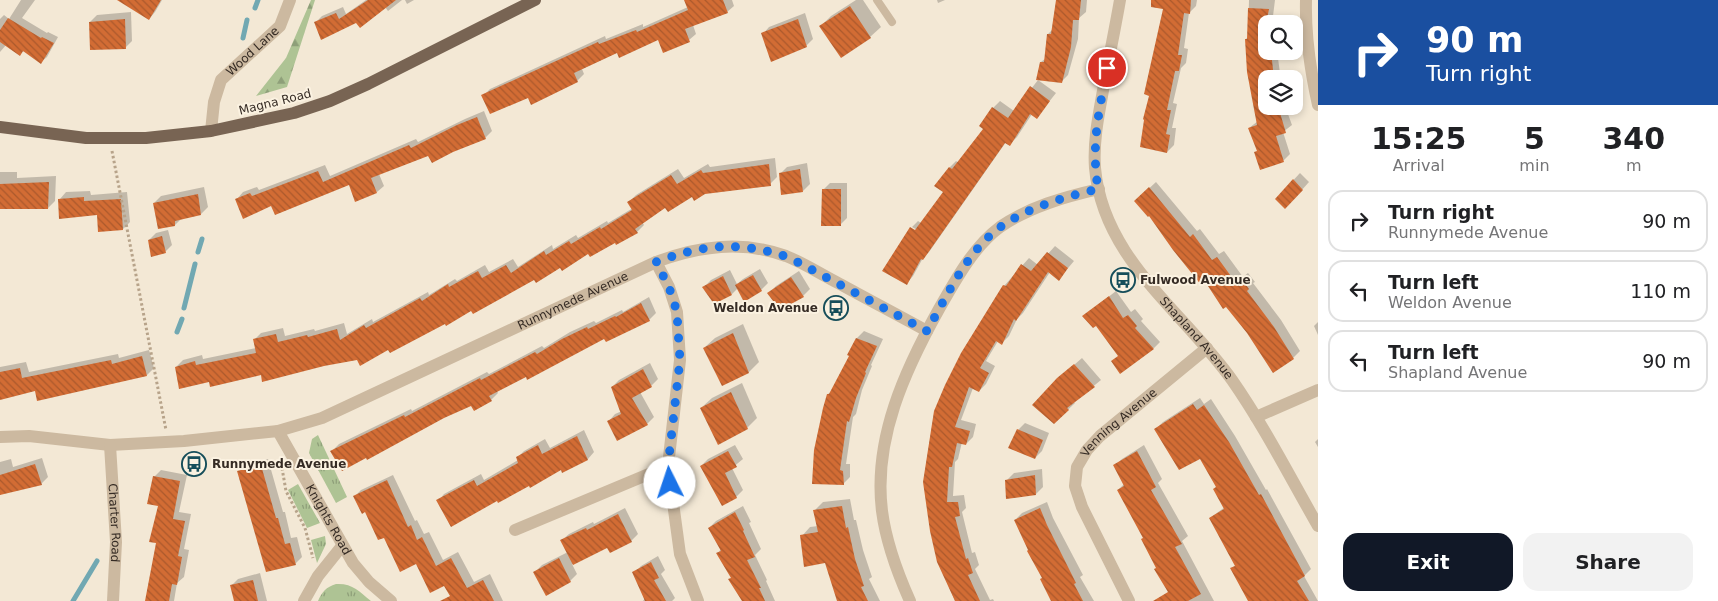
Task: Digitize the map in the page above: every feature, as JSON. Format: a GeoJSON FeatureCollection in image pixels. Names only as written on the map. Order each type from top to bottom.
{"type":"FeatureCollection","features":[{"type":"Feature","properties":{"kind":"main road","name":"Magna Road"},"geometry":{"type":"LineString","coordinates":[[0,127],[86,138],[146,138],[211,131],[294,114],[368,84],[535,0]]}},
{"type":"Feature","properties":{"kind":"street","name":"Wood Lane"},"geometry":{"type":"LineString","coordinates":[[211,131],[214,102],[221,80],[280,26],[290,0]]}},
{"type":"Feature","properties":{"kind":"street","name":"Shapland Avenue"},"geometry":{"type":"LineString","coordinates":[[1120,0],[1096,124],[1094,148],[1100,200],[1109,222],[1132,263],[1151,288],[1207,348],[1231,379],[1256,417],[1318,526]]}},
{"type":"Feature","properties":{"kind":"street"},"geometry":{"type":"LineString","coordinates":[[1306,0],[1305,29],[1310,72],[1318,105]]}},
{"type":"Feature","properties":{"kind":"street"},"geometry":{"type":"LineString","coordinates":[[910,601],[888,542],[882,510],[881,484],[884,448],[891,416],[906,374],[927,331],[953,286],[982,244],[999,228],[1045,204],[1098,189]]}},
{"type":"Feature","properties":{"kind":"street","name":"Runnymede Avenue"},"geometry":{"type":"LineString","coordinates":[[0,437],[29,436],[110,445],[168,442],[278,430],[322,418],[656,262],[681,253],[725,246],[769,251],[788,257],[927,331]]}},
{"type":"Feature","properties":{"kind":"street"},"geometry":{"type":"LineString","coordinates":[[656,262],[669,287],[677,312],[680,360],[668,466],[680,554],[698,601]]}},
{"type":"Feature","properties":{"kind":"street","name":"Venning Avenue"},"geometry":{"type":"LineString","coordinates":[[1129,601],[1082,507],[1075,486],[1077,467],[1087,450],[1100,436],[1207,348]]}},
{"type":"Feature","properties":{"kind":"street"},"geometry":{"type":"LineString","coordinates":[[1256,417],[1318,390]]}},
{"type":"Feature","properties":{"kind":"street","name":"Knights Road"},"geometry":{"type":"LineString","coordinates":[[278,430],[353,563],[369,582],[391,601]]}},
{"type":"Feature","properties":{"kind":"street","name":"Charter Road"},"geometry":{"type":"LineString","coordinates":[[110,445],[116,542],[113,601]]}},
{"type":"Feature","properties":{"kind":"street"},"geometry":{"type":"LineString","coordinates":[[515,530],[668,466]]}},
{"type":"Feature","properties":{"kind":"street"},"geometry":{"type":"LineString","coordinates":[[304,601],[318,576],[342,546]]}},
{"type":"Feature","properties":{"kind":"lane"},"geometry":{"type":"LineString","coordinates":[[877,0],[892,22]]}},
{"type":"Feature","properties":{"kind":"path"},"geometry":{"type":"LineString","coordinates":[[110,138],[168,442]]}},
{"type":"Feature","properties":{"kind":"path"},"geometry":{"type":"LineString","coordinates":[[286,447],[279,453],[286,491],[305,528],[318,576]]}},
{"type":"Feature","properties":{"kind":"green space"},"geometry":{"type":"Polygon","coordinates":[[[311,0],[315,0],[287,87],[256,96],[286,58],[311,0]]]}},
{"type":"Feature","properties":{"kind":"green space"},"geometry":{"type":"Polygon","coordinates":[[[318,435],[347,497],[336,503],[309,453],[312,439],[318,435]]]}},
{"type":"Feature","properties":{"kind":"green space"},"geometry":{"type":"Polygon","coordinates":[[[298,484],[320,523],[307,528],[288,490],[298,484]]]}},
{"type":"Feature","properties":{"kind":"green space"},"geometry":{"type":"Polygon","coordinates":[[[325,536],[326,544],[317,563],[311,540],[325,536]]]}},
{"type":"Feature","properties":{"kind":"green space"},"geometry":{"type":"Polygon","coordinates":[[[336,584],[351,586],[371,601],[318,601],[325,590],[336,584]]]}},
{"type":"Feature","properties":{"kind":"building"},"geometry":{"type":"Polygon","coordinates":[[[117,0],[161,0],[149,20],[117,0]]]}},
{"type":"Feature","properties":{"kind":"building"},"geometry":{"type":"Polygon","coordinates":[[[368,0],[396,0],[360,28],[356,23],[321,40],[314,22],[336,13],[339,19],[368,0]]]}},
{"type":"Feature","properties":{"kind":"building"},"geometry":{"type":"Polygon","coordinates":[[[684,0],[723,0],[728,13],[685,29],[690,42],[663,53],[658,40],[619,58],[617,53],[574,73],[578,82],[531,105],[528,98],[490,114],[481,95],[598,42],[599,44],[636,30],[637,32],[688,10],[684,0]]]}},
{"type":"Feature","properties":{"kind":"building"},"geometry":{"type":"Polygon","coordinates":[[[1056,0],[1081,0],[1079,20],[1073,20],[1071,47],[1062,83],[1036,80],[1040,62],[1044,62],[1047,34],[1051,34],[1056,0]]]}},
{"type":"Feature","properties":{"kind":"building"},"geometry":{"type":"Polygon","coordinates":[[[1151,0],[1191,0],[1190,14],[1184,13],[1178,55],[1182,55],[1179,71],[1175,71],[1167,110],[1171,110],[1166,134],[1170,135],[1167,153],[1140,147],[1143,119],[1149,96],[1144,94],[1163,9],[1151,7],[1151,0]]]}},
{"type":"Feature","properties":{"kind":"building"},"geometry":{"type":"Polygon","coordinates":[[[850,6],[871,38],[841,58],[819,26],[850,6]]]}},
{"type":"Feature","properties":{"kind":"building"},"geometry":{"type":"Polygon","coordinates":[[[1248,8],[1269,9],[1268,15],[1258,15],[1258,60],[1272,60],[1273,70],[1258,70],[1258,115],[1281,115],[1286,133],[1276,136],[1284,162],[1260,170],[1254,152],[1257,151],[1248,128],[1257,125],[1247,72],[1245,39],[1247,39],[1248,8]]]}},
{"type":"Feature","properties":{"kind":"building"},"geometry":{"type":"Polygon","coordinates":[[[8,18],[41,38],[54,43],[41,64],[23,51],[20,56],[0,42],[0,30],[8,18]]]}},
{"type":"Feature","properties":{"kind":"building"},"geometry":{"type":"Polygon","coordinates":[[[125,19],[126,49],[90,50],[89,22],[125,19]]]}},
{"type":"Feature","properties":{"kind":"building"},"geometry":{"type":"Polygon","coordinates":[[[798,19],[807,47],[771,62],[761,33],[798,19]]]}},
{"type":"Feature","properties":{"kind":"building"},"geometry":{"type":"Polygon","coordinates":[[[1030,86],[1050,101],[1037,119],[1030,114],[1010,146],[1005,143],[923,260],[921,259],[907,285],[882,271],[910,227],[915,230],[943,192],[934,186],[949,167],[952,169],[983,129],[979,126],[992,107],[1008,118],[1030,86]]]}},
{"type":"Feature","properties":{"kind":"building"},"geometry":{"type":"Polygon","coordinates":[[[477,117],[486,139],[453,152],[432,163],[428,156],[371,178],[377,193],[355,202],[349,185],[275,215],[271,206],[243,219],[235,199],[250,193],[252,196],[318,171],[323,182],[409,145],[411,148],[477,117]]]}},
{"type":"Feature","properties":{"kind":"building"},"geometry":{"type":"Polygon","coordinates":[[[769,164],[771,186],[705,194],[694,201],[692,197],[668,212],[665,208],[635,229],[638,233],[616,245],[615,243],[590,257],[588,254],[562,271],[560,268],[536,283],[534,280],[473,314],[471,311],[446,326],[445,324],[390,353],[388,350],[360,366],[357,360],[324,366],[262,382],[261,375],[210,387],[209,382],[179,389],[175,367],[195,361],[196,365],[256,353],[253,339],[276,334],[278,342],[307,335],[308,337],[337,329],[340,340],[364,325],[366,328],[420,298],[422,301],[448,284],[449,287],[478,271],[482,278],[506,265],[511,273],[544,251],[546,255],[569,241],[571,244],[600,227],[601,229],[632,210],[627,202],[671,175],[677,184],[701,170],[703,173],[769,164]]]}},
{"type":"Feature","properties":{"kind":"building"},"geometry":{"type":"Polygon","coordinates":[[[800,169],[803,192],[781,195],[779,173],[800,169]]]}},
{"type":"Feature","properties":{"kind":"building"},"geometry":{"type":"Polygon","coordinates":[[[1293,179],[1303,190],[1285,209],[1275,199],[1293,179]]]}},
{"type":"Feature","properties":{"kind":"building"},"geometry":{"type":"Polygon","coordinates":[[[49,182],[48,209],[0,209],[0,184],[49,182]]]}},
{"type":"Feature","properties":{"kind":"building"},"geometry":{"type":"Polygon","coordinates":[[[1149,187],[1190,237],[1193,234],[1212,260],[1217,257],[1236,283],[1241,278],[1249,289],[1247,291],[1274,327],[1294,359],[1273,373],[1247,333],[1226,307],[1223,309],[1206,283],[1202,286],[1149,216],[1134,201],[1149,187]]]}},
{"type":"Feature","properties":{"kind":"building"},"geometry":{"type":"Polygon","coordinates":[[[822,189],[841,189],[841,226],[821,226],[822,189]]]}},
{"type":"Feature","properties":{"kind":"building"},"geometry":{"type":"Polygon","coordinates":[[[198,194],[201,215],[175,221],[175,226],[158,229],[153,203],[198,194]]]}},
{"type":"Feature","properties":{"kind":"building"},"geometry":{"type":"Polygon","coordinates":[[[84,197],[84,201],[121,199],[123,230],[98,232],[97,215],[59,219],[58,199],[84,197]]]}},
{"type":"Feature","properties":{"kind":"building"},"geometry":{"type":"Polygon","coordinates":[[[162,236],[166,253],[151,257],[148,240],[162,236]]]}},
{"type":"Feature","properties":{"kind":"building"},"geometry":{"type":"Polygon","coordinates":[[[1047,252],[1068,268],[1059,281],[1048,272],[1016,321],[1014,319],[1002,345],[996,341],[980,368],[989,373],[979,392],[969,387],[955,427],[970,431],[966,445],[957,443],[952,467],[949,467],[947,502],[958,502],[960,516],[955,517],[966,559],[968,558],[973,573],[968,575],[980,601],[955,601],[937,562],[930,531],[923,482],[934,411],[961,353],[1003,285],[1006,286],[1021,264],[1031,271],[1047,252]]]}},
{"type":"Feature","properties":{"kind":"building"},"geometry":{"type":"Polygon","coordinates":[[[753,275],[762,291],[744,302],[735,285],[753,275]]]}},
{"type":"Feature","properties":{"kind":"building"},"geometry":{"type":"Polygon","coordinates":[[[723,276],[732,295],[714,304],[702,287],[723,276]]]}},
{"type":"Feature","properties":{"kind":"building"},"geometry":{"type":"Polygon","coordinates":[[[791,277],[804,297],[780,310],[767,293],[791,277]]]}},
{"type":"Feature","properties":{"kind":"building"},"geometry":{"type":"Polygon","coordinates":[[[1109,296],[1123,318],[1128,315],[1137,326],[1135,328],[1154,349],[1120,374],[1111,361],[1118,356],[1096,326],[1093,328],[1082,316],[1109,296]]]}},
{"type":"Feature","properties":{"kind":"building"},"geometry":{"type":"Polygon","coordinates":[[[641,303],[650,321],[606,342],[604,339],[527,380],[526,377],[489,396],[492,401],[474,411],[471,406],[444,418],[367,460],[366,458],[342,471],[330,451],[404,415],[405,417],[535,352],[537,354],[587,327],[588,329],[616,317],[641,303]]]}},
{"type":"Feature","properties":{"kind":"building"},"geometry":{"type":"Polygon","coordinates":[[[733,333],[749,373],[722,386],[703,348],[733,333]]]}},
{"type":"Feature","properties":{"kind":"building"},"geometry":{"type":"Polygon","coordinates":[[[856,338],[877,346],[865,372],[849,422],[847,421],[840,470],[843,471],[844,485],[812,484],[814,450],[827,394],[829,394],[849,356],[847,355],[856,338]]]}},
{"type":"Feature","properties":{"kind":"building"},"geometry":{"type":"Polygon","coordinates":[[[142,356],[147,376],[37,401],[35,391],[0,400],[0,372],[20,368],[22,378],[111,360],[112,364],[142,356]]]}},
{"type":"Feature","properties":{"kind":"building"},"geometry":{"type":"Polygon","coordinates":[[[1074,364],[1095,387],[1067,408],[1069,410],[1054,424],[1032,405],[1057,378],[1074,364]]]}},
{"type":"Feature","properties":{"kind":"building"},"geometry":{"type":"Polygon","coordinates":[[[643,369],[652,387],[632,398],[648,425],[617,441],[607,421],[621,414],[611,387],[643,369]]]}},
{"type":"Feature","properties":{"kind":"building"},"geometry":{"type":"Polygon","coordinates":[[[731,392],[748,429],[718,445],[700,408],[731,392]]]}},
{"type":"Feature","properties":{"kind":"building"},"geometry":{"type":"Polygon","coordinates":[[[1193,404],[1197,410],[1204,405],[1229,442],[1259,495],[1261,494],[1305,576],[1297,581],[1309,601],[1248,601],[1230,568],[1235,566],[1209,518],[1224,509],[1213,489],[1216,487],[1200,459],[1179,470],[1154,429],[1193,404]]]}},
{"type":"Feature","properties":{"kind":"building"},"geometry":{"type":"Polygon","coordinates":[[[1017,429],[1043,440],[1035,459],[1008,448],[1017,429]]]}},
{"type":"Feature","properties":{"kind":"building"},"geometry":{"type":"Polygon","coordinates":[[[577,436],[588,460],[562,473],[561,470],[530,488],[529,486],[498,503],[497,501],[451,527],[436,500],[474,480],[477,486],[518,463],[516,457],[538,445],[542,454],[577,436]]]}},
{"type":"Feature","properties":{"kind":"building"},"geometry":{"type":"Polygon","coordinates":[[[728,451],[737,467],[725,473],[737,498],[722,506],[700,466],[728,451]]]}},
{"type":"Feature","properties":{"kind":"building"},"geometry":{"type":"Polygon","coordinates":[[[1137,451],[1156,487],[1151,490],[1182,544],[1175,547],[1201,594],[1188,601],[1153,601],[1168,592],[1154,569],[1156,568],[1141,539],[1143,538],[1117,490],[1124,486],[1113,465],[1137,451]]]}},
{"type":"Feature","properties":{"kind":"building"},"geometry":{"type":"Polygon","coordinates":[[[35,464],[42,485],[0,495],[0,475],[35,464]]]}},
{"type":"Feature","properties":{"kind":"building"},"geometry":{"type":"Polygon","coordinates":[[[261,465],[285,544],[290,543],[296,565],[266,572],[237,471],[261,465]]]}},
{"type":"Feature","properties":{"kind":"building"},"geometry":{"type":"Polygon","coordinates":[[[1035,475],[1036,495],[1006,499],[1005,480],[1035,475]]]}},
{"type":"Feature","properties":{"kind":"building"},"geometry":{"type":"Polygon","coordinates":[[[153,476],[180,481],[173,519],[185,521],[178,556],[182,557],[177,585],[172,584],[169,601],[145,601],[156,543],[149,542],[158,506],[147,504],[153,476]]]}},
{"type":"Feature","properties":{"kind":"building"},"geometry":{"type":"Polygon","coordinates":[[[387,480],[408,527],[411,525],[417,540],[422,537],[436,566],[451,558],[467,588],[483,580],[494,601],[440,601],[450,596],[444,586],[430,593],[416,564],[400,572],[384,538],[378,540],[365,512],[362,514],[353,496],[387,480]]]}},
{"type":"Feature","properties":{"kind":"building"},"geometry":{"type":"Polygon","coordinates":[[[842,506],[846,528],[848,527],[855,559],[864,586],[861,587],[868,601],[837,601],[825,563],[804,567],[800,535],[818,532],[813,510],[842,506]]]}},
{"type":"Feature","properties":{"kind":"building"},"geometry":{"type":"Polygon","coordinates":[[[1040,508],[1083,601],[1051,601],[1040,579],[1042,578],[1027,551],[1014,520],[1040,508]]]}},
{"type":"Feature","properties":{"kind":"building"},"geometry":{"type":"Polygon","coordinates":[[[735,512],[755,557],[747,560],[761,588],[759,588],[765,601],[742,601],[728,579],[731,578],[716,553],[721,551],[708,528],[735,512]]]}},
{"type":"Feature","properties":{"kind":"building"},"geometry":{"type":"Polygon","coordinates":[[[618,514],[632,542],[610,553],[607,548],[573,565],[560,540],[586,528],[587,530],[618,514]]]}},
{"type":"Feature","properties":{"kind":"building"},"geometry":{"type":"Polygon","coordinates":[[[559,558],[571,582],[546,596],[533,572],[559,558]]]}},
{"type":"Feature","properties":{"kind":"building"},"geometry":{"type":"Polygon","coordinates":[[[651,562],[659,578],[654,580],[666,601],[645,601],[632,572],[651,562]]]}},
{"type":"Feature","properties":{"kind":"building"},"geometry":{"type":"Polygon","coordinates":[[[253,580],[258,601],[234,601],[230,585],[253,580]]]}},
{"type":"Feature","properties":{"kind":"waterway"},"geometry":{"type":"LineString","coordinates":[[255,8],[258,0]]}},
{"type":"Feature","properties":{"kind":"waterway"},"geometry":{"type":"LineString","coordinates":[[243,38],[247,20]]}},
{"type":"Feature","properties":{"kind":"waterway"},"geometry":{"type":"LineString","coordinates":[[198,252],[202,239]]}},
{"type":"Feature","properties":{"kind":"waterway"},"geometry":{"type":"LineString","coordinates":[[184,308],[195,264]]}},
{"type":"Feature","properties":{"kind":"waterway"},"geometry":{"type":"LineString","coordinates":[[177,332],[182,319]]}},
{"type":"Feature","properties":{"kind":"waterway"},"geometry":{"type":"LineString","coordinates":[[73,601],[97,561]]}},
{"type":"Feature","properties":{"kind":"place","name":"Fulwood Avenue"},"geometry":{"type":"Point","coordinates":[1123,280]}},
{"type":"Feature","properties":{"kind":"place","name":"Weldon Avenue"},"geometry":{"type":"Point","coordinates":[836,308]}},
{"type":"Feature","properties":{"kind":"place","name":"Runnymede Avenue"},"geometry":{"type":"Point","coordinates":[194,464]}},
{"type":"Feature","properties":{"kind":"route"},"geometry":{"type":"LineString","coordinates":[[670,483],[668,466],[680,360],[677,312],[669,287],[656,262],[681,253],[725,246],[748,247],[769,251],[788,257],[927,331],[969,261],[982,244],[999,228],[1045,204],[1098,189],[1094,148],[1096,124],[1107,68]]}}]}
